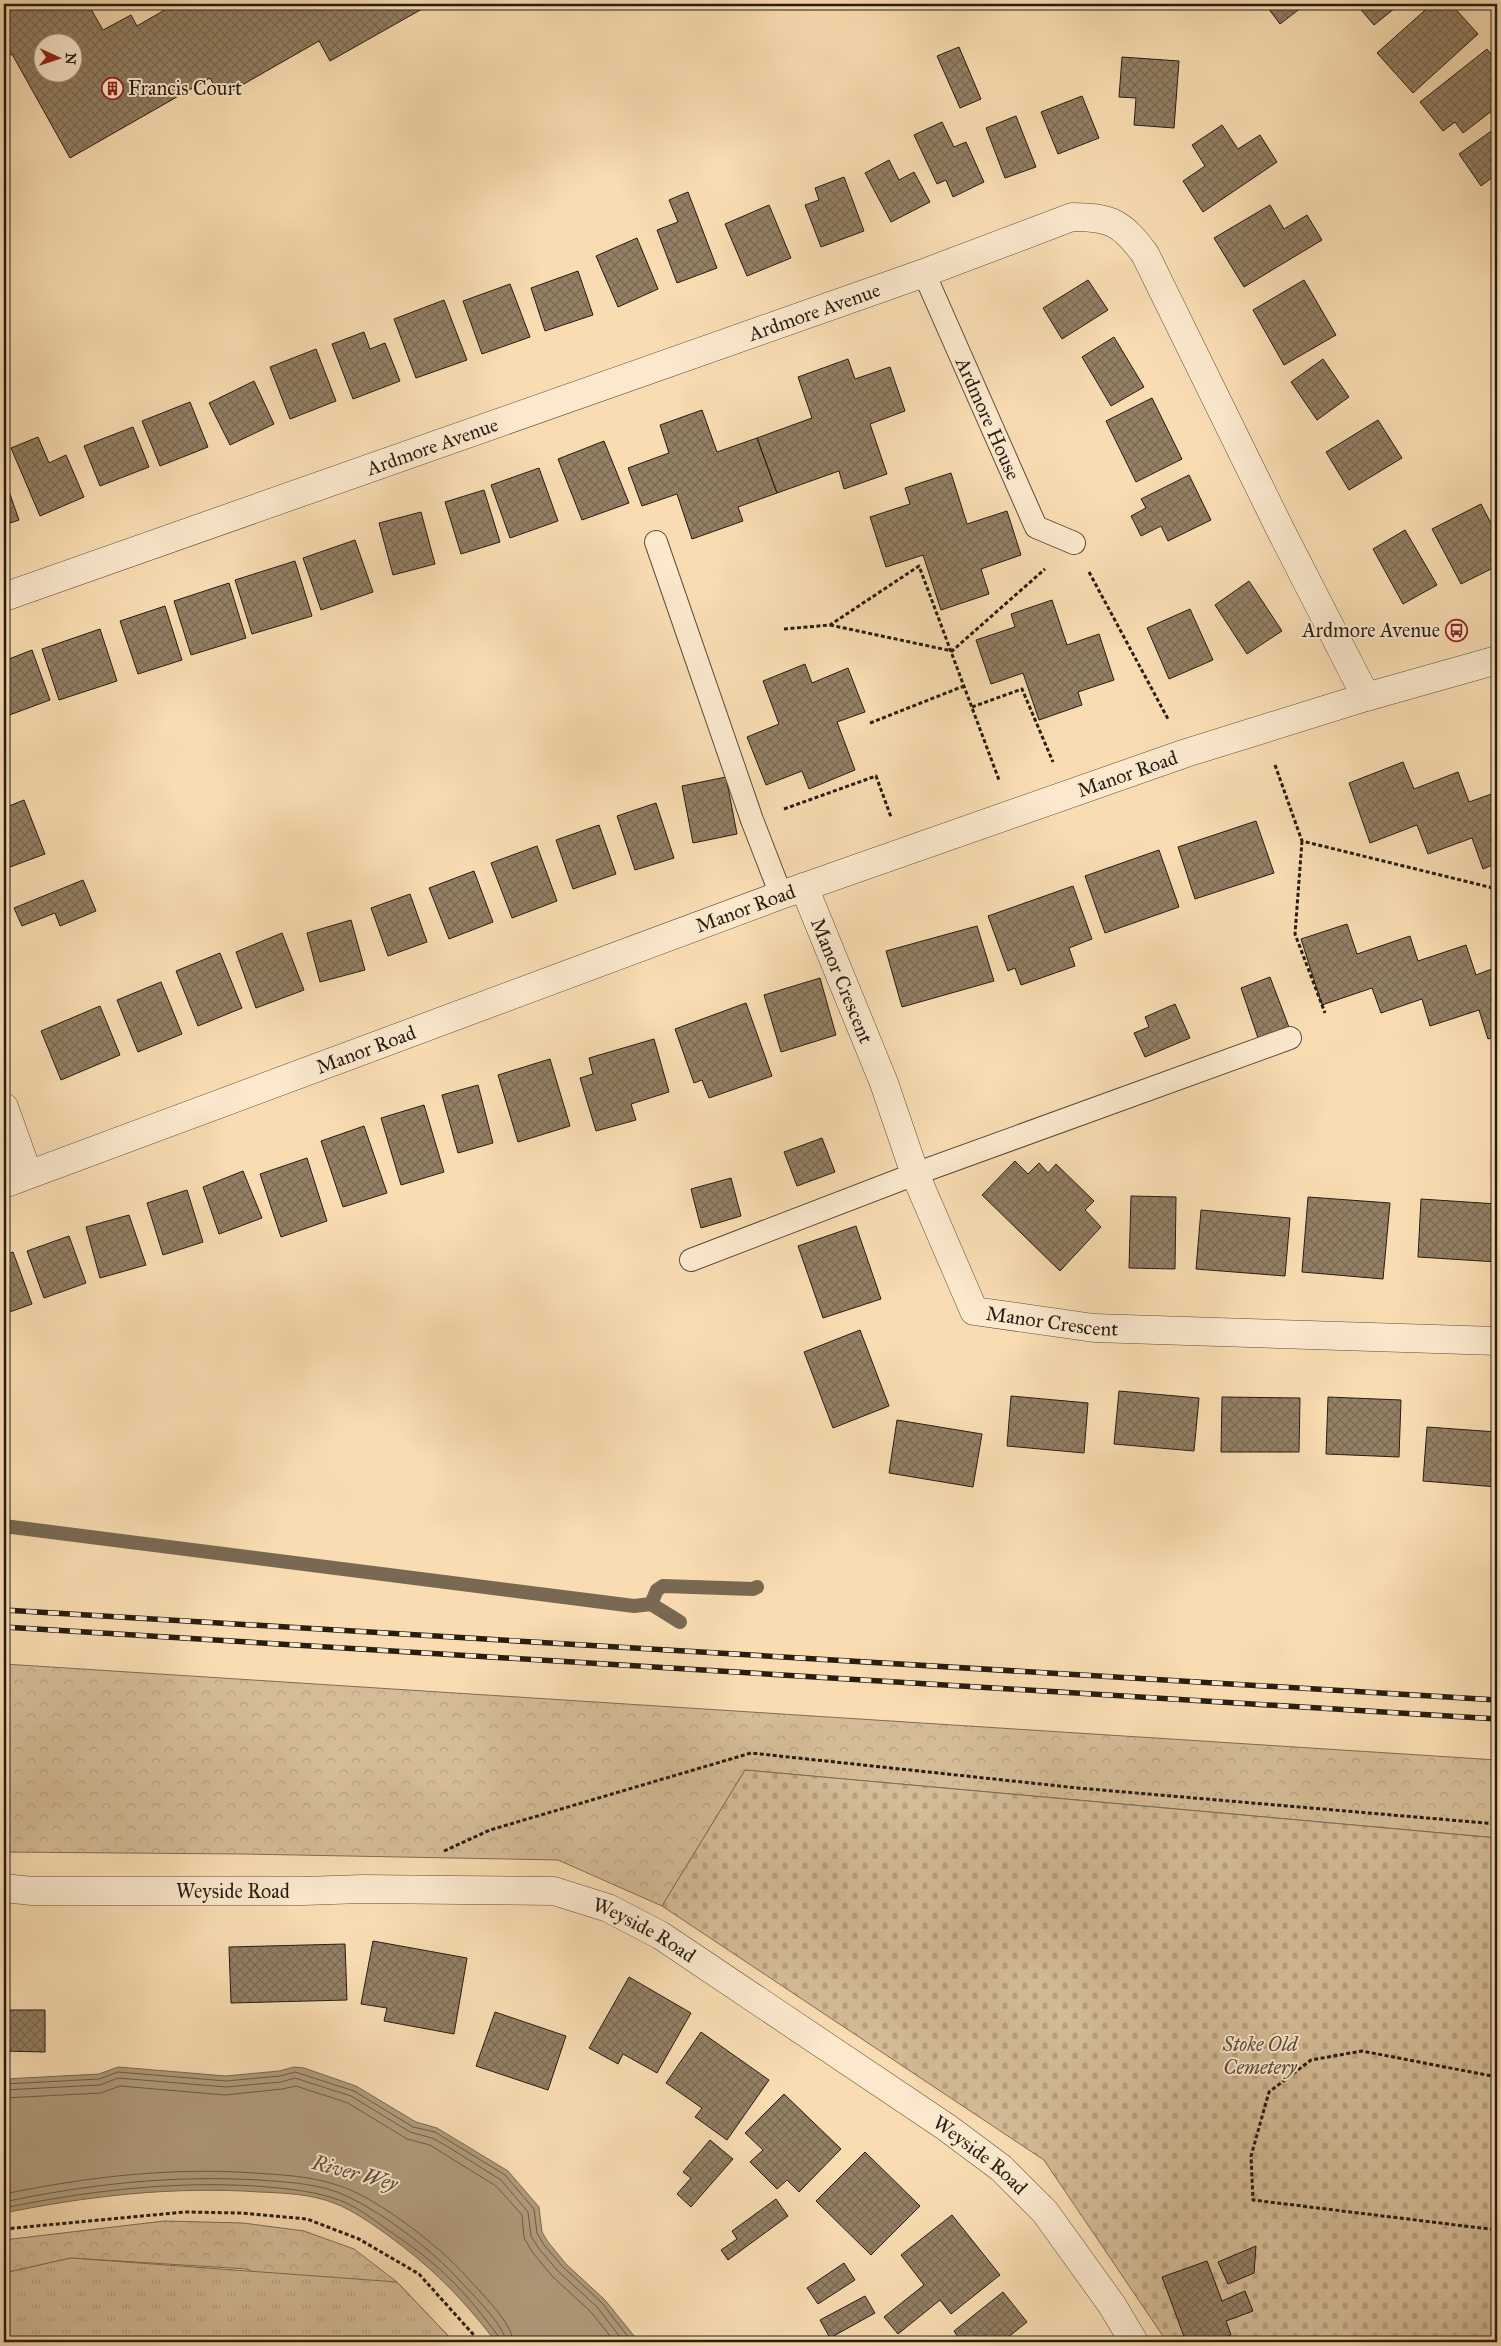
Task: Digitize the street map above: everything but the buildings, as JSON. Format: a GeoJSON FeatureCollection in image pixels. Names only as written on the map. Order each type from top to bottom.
{"type":"FeatureCollection","features":[{"type":"Feature","properties":{"kind":"street","name":"Ardmore Avenue"},"geometry":{"type":"LineString","coordinates":[[4,598],[924,273],[1072,217],[1099,217],[1117,225],[1132,236],[1145,254],[1280,529],[1366,697]]}},
{"type":"Feature","properties":{"kind":"street","name":"Manor Road"},"geometry":{"type":"LineString","coordinates":[[16,1179],[793,891],[1066,795],[1186,753],[1366,697],[1497,660]]}},
{"type":"Feature","properties":{"kind":"street","name":"Manor Crescent"},"geometry":{"type":"LineString","coordinates":[[793,891],[884,1083],[915,1174],[974,1311],[1094,1328],[1497,1341]]}},
{"type":"Feature","properties":{"kind":"street"},"geometry":{"type":"LineString","coordinates":[[4,1107],[16,1179]]}},
{"type":"Feature","properties":{"kind":"street","name":"Weyside Road"},"geometry":{"type":"LineString","coordinates":[[4,1888],[32,1891],[302,1892],[372,1889],[554,1891],[608,1908],[660,1935],[946,2127],[1001,2168],[1046,2212],[1112,2305],[1134,2342]]}},
{"type":"Feature","properties":{"kind":"lane","name":"Ardmore House"},"geometry":{"type":"LineString","coordinates":[[924,273],[1036,527],[1074,543]]}},
{"type":"Feature","properties":{"kind":"lane"},"geometry":{"type":"LineString","coordinates":[[656,542],[752,820],[793,891]]}},
{"type":"Feature","properties":{"kind":"lane"},"geometry":{"type":"LineString","coordinates":[[691,1260],[915,1174],[1290,1038]]}},
{"type":"Feature","properties":{"kind":"path"},"geometry":{"type":"LineString","coordinates":[[952,651],[1074,543],[1186,753]]}},
{"type":"Feature","properties":{"kind":"path"},"geometry":{"type":"LineString","coordinates":[[830,625],[919,566],[1012,814]]}},
{"type":"Feature","properties":{"kind":"path"},"geometry":{"type":"LineString","coordinates":[[784,629],[830,625],[952,651]]}},
{"type":"Feature","properties":{"kind":"path"},"geometry":{"type":"LineString","coordinates":[[870,723],[964,686]]}},
{"type":"Feature","properties":{"kind":"path"},"geometry":{"type":"LineString","coordinates":[[972,707],[1022,689],[1066,795]]}},
{"type":"Feature","properties":{"kind":"path"},"geometry":{"type":"LineString","coordinates":[[1263,730],[1302,841],[1295,934],[1325,1013]]}},
{"type":"Feature","properties":{"kind":"path"},"geometry":{"type":"LineString","coordinates":[[752,820],[876,776],[904,852]]}},
{"type":"Feature","properties":{"kind":"path"},"geometry":{"type":"LineString","coordinates":[[1302,841],[1497,889]]}},
{"type":"Feature","properties":{"kind":"path"},"geometry":{"type":"LineString","coordinates":[[439,1853],[490,1830],[751,1753],[1078,1788],[1497,1824]]}},
{"type":"Feature","properties":{"kind":"path"},"geometry":{"type":"LineString","coordinates":[[1497,2078],[1362,2051],[1311,2060],[1269,2092],[1251,2156],[1253,2200],[1497,2230]]}},
{"type":"Feature","properties":{"kind":"path"},"geometry":{"type":"LineString","coordinates":[[4,2229],[185,2212],[241,2212],[307,2219],[359,2239],[419,2274],[480,2342]]}},
{"type":"Feature","properties":{"kind":"green space"},"geometry":{"type":"Polygon","coordinates":[[[4,1664],[1497,1760],[1497,1838],[745,1770],[662,1906],[558,1860],[4,1852],[4,1664]]]}},
{"type":"Feature","properties":{"kind":"green space","name":"Stoke Old Cemetery"},"geometry":{"type":"Polygon","coordinates":[[[745,1770],[1497,1838],[1497,2342],[1167,2342],[1044,2160],[662,1906],[745,1770]]]}},
{"type":"Feature","properties":{"kind":"green space"},"geometry":{"type":"Polygon","coordinates":[[[164,2221],[243,2223],[304,2231],[354,2249],[397,2282],[454,2342],[318,2305],[247,2269],[71,2258],[4,2273],[4,2240],[164,2221]]]}},
{"type":"Feature","properties":{"kind":"green space"},"geometry":{"type":"Polygon","coordinates":[[[71,2258],[397,2282],[454,2342],[4,2342],[4,2273],[71,2258]]]}},
{"type":"Feature","properties":{"kind":"water","name":"River Wey"},"geometry":{"type":"Polygon","coordinates":[[[118,2067],[226,2076],[279,2071],[294,2067],[304,2068],[356,2086],[416,2122],[437,2128],[508,2171],[539,2207],[542,2232],[548,2242],[566,2264],[605,2300],[639,2342],[496,2342],[446,2284],[403,2246],[355,2213],[334,2203],[307,2196],[227,2190],[195,2190],[99,2197],[4,2213],[4,2079],[99,2074],[118,2067]]]}},
{"type":"Feature","properties":{"kind":"waterway"},"geometry":{"type":"LineString","coordinates":[[4,1526],[634,1606],[651,1604],[680,1622]]}},
{"type":"Feature","properties":{"kind":"waterway"},"geometry":{"type":"LineString","coordinates":[[651,1604],[657,1590],[663,1586],[753,1589],[757,1587]]}},
{"type":"Feature","properties":{"kind":"railway"},"geometry":{"type":"LineString","coordinates":[[4,1610],[1497,1700]]}},
{"type":"Feature","properties":{"kind":"railway"},"geometry":{"type":"LineString","coordinates":[[4,1627],[1497,1719]]}},
{"type":"Feature","properties":{"kind":"place","name":"Francis Court"},"geometry":{"type":"Point","coordinates":[112,88]}},
{"type":"Feature","properties":{"kind":"place","name":"Ardmore Avenue"},"geometry":{"type":"Point","coordinates":[1456,630]}}]}
